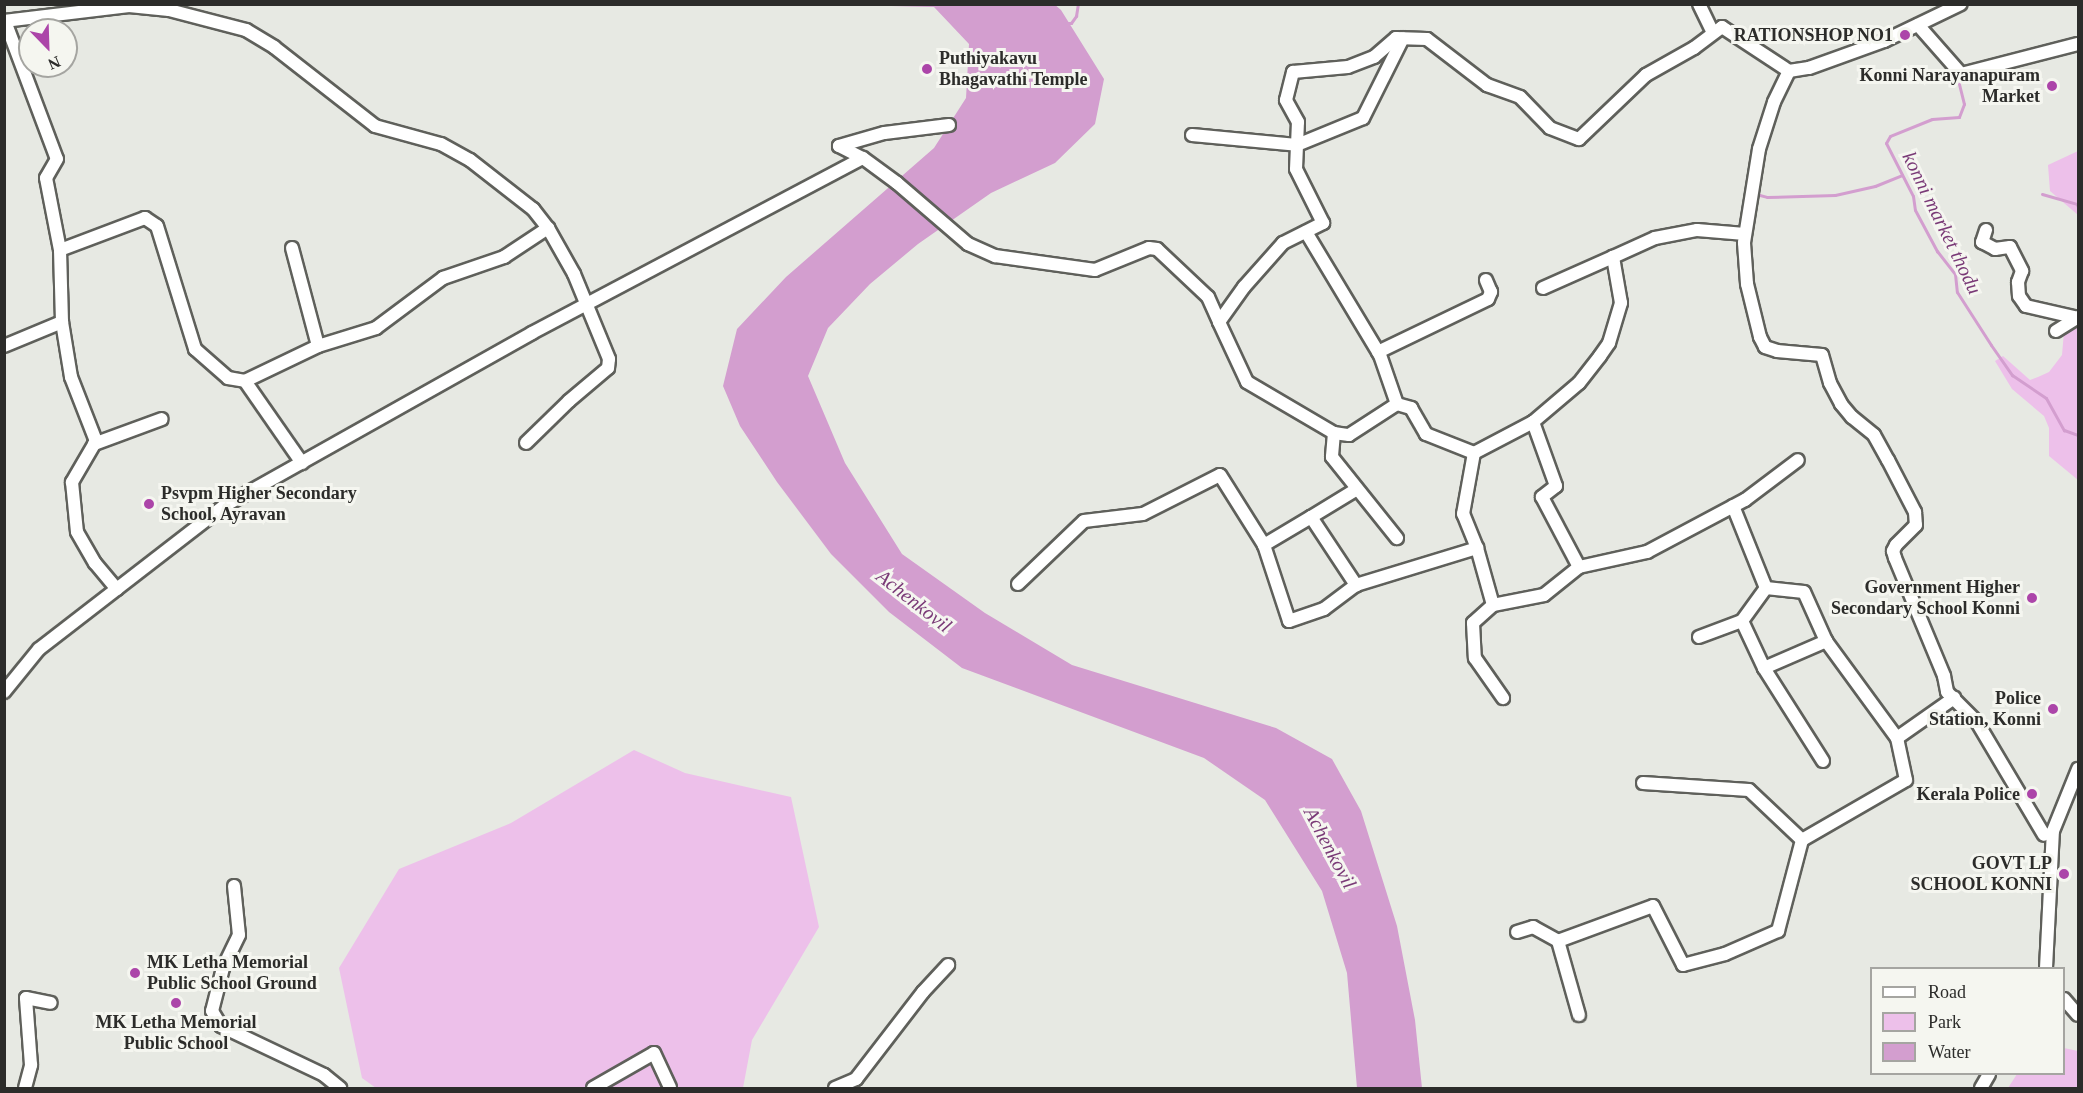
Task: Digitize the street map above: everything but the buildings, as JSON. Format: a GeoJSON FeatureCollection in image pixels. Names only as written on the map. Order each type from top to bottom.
{"type":"FeatureCollection","features":[{"type":"Feature","properties":{"kind":"street"},"geometry":{"type":"LineString","coordinates":[[1699,4],[1713,33]]}},
{"type":"Feature","properties":{"kind":"street"},"geometry":{"type":"LineString","coordinates":[[1219,322],[1244,287],[1283,243],[1323,223],[1296,169],[1298,122],[1286,100],[1293,72],[1348,68],[1374,57],[1396,38],[1427,39],[1488,85],[1520,98],[1550,128],[1579,139],[1646,75],[1694,48],[1722,27],[1789,71],[1809,68],[1884,41],[1961,4]]}},
{"type":"Feature","properties":{"kind":"street"},"geometry":{"type":"LineString","coordinates":[[117,589],[95,563],[77,532],[72,483],[96,441],[71,377],[62,322],[60,250],[46,178],[57,159],[5,21],[129,6],[169,10],[246,30],[274,47],[375,126],[441,144],[470,160],[533,209],[548,228],[574,274],[609,359],[608,368],[568,401],[525,443]]}},
{"type":"Feature","properties":{"kind":"street"},"geometry":{"type":"LineString","coordinates":[[1918,25],[1961,74],[2079,44]]}},
{"type":"Feature","properties":{"kind":"street"},"geometry":{"type":"LineString","coordinates":[[1192,135],[1297,146],[1363,118],[1402,38]]}},
{"type":"Feature","properties":{"kind":"street"},"geometry":{"type":"LineString","coordinates":[[1789,71],[1774,102],[1759,149],[1745,234],[1747,284],[1760,337],[1766,347],[1777,351],[1822,355],[1828,367],[1830,383],[1841,404],[1852,417],[1874,435],[1915,512],[1916,525],[1893,551],[1944,676],[1947,692],[1987,737],[2044,835]]}},
{"type":"Feature","properties":{"kind":"street"},"geometry":{"type":"LineString","coordinates":[[949,125],[884,133],[839,146],[863,158],[897,183],[968,244],[995,256],[1095,270],[1149,248],[1157,249],[1208,297],[1247,382],[1334,433],[1349,435],[1397,404],[1411,408],[1426,434],[1474,453],[1533,422],[1579,383],[1609,344],[1621,303],[1613,257]]}},
{"type":"Feature","properties":{"kind":"street"},"geometry":{"type":"LineString","coordinates":[[4,692],[39,648],[224,506],[587,304],[863,158]]}},
{"type":"Feature","properties":{"kind":"street"},"geometry":{"type":"LineString","coordinates":[[60,250],[145,218],[157,226],[195,349],[228,378],[245,381],[318,346],[376,328],[443,278],[504,257],[548,228]]}},
{"type":"Feature","properties":{"kind":"street"},"geometry":{"type":"LineString","coordinates":[[1543,288],[1655,238],[1697,230],[1745,234]]}},
{"type":"Feature","properties":{"kind":"street"},"geometry":{"type":"LineString","coordinates":[[1986,230],[1982,242],[1995,249],[2010,247],[2022,271],[2018,282],[2019,296],[2026,306],[2078,318]]}},
{"type":"Feature","properties":{"kind":"street"},"geometry":{"type":"LineString","coordinates":[[1306,232],[1378,352],[1397,404]]}},
{"type":"Feature","properties":{"kind":"street"},"geometry":{"type":"LineString","coordinates":[[292,248],[318,346]]}},
{"type":"Feature","properties":{"kind":"street"},"geometry":{"type":"LineString","coordinates":[[1378,352],[1488,299],[1491,292],[1486,280]]}},
{"type":"Feature","properties":{"kind":"street"},"geometry":{"type":"LineString","coordinates":[[2056,331],[2078,318]]}},
{"type":"Feature","properties":{"kind":"street"},"geometry":{"type":"LineString","coordinates":[[4,346],[62,322]]}},
{"type":"Feature","properties":{"kind":"street"},"geometry":{"type":"LineString","coordinates":[[245,381],[302,463]]}},
{"type":"Feature","properties":{"kind":"street"},"geometry":{"type":"LineString","coordinates":[[94,444],[162,419]]}},
{"type":"Feature","properties":{"kind":"street"},"geometry":{"type":"LineString","coordinates":[[1533,422],[1556,486],[1542,497],[1579,567]]}},
{"type":"Feature","properties":{"kind":"street"},"geometry":{"type":"LineString","coordinates":[[1334,433],[1332,457],[1397,538]]}},
{"type":"Feature","properties":{"kind":"street"},"geometry":{"type":"LineString","coordinates":[[1474,453],[1463,514],[1477,548],[1493,605]]}},
{"type":"Feature","properties":{"kind":"street"},"geometry":{"type":"LineString","coordinates":[[1503,698],[1475,658],[1473,623],[1493,605],[1544,595],[1579,567],[1647,552],[1733,506],[1798,460]]}},
{"type":"Feature","properties":{"kind":"street"},"geometry":{"type":"LineString","coordinates":[[1018,584],[1084,521],[1143,514],[1220,475],[1264,545],[1289,621],[1324,609],[1356,585],[1477,548]]}},
{"type":"Feature","properties":{"kind":"street"},"geometry":{"type":"LineString","coordinates":[[1264,545],[1357,489]]}},
{"type":"Feature","properties":{"kind":"street"},"geometry":{"type":"LineString","coordinates":[[1733,506],[1766,588]]}},
{"type":"Feature","properties":{"kind":"street"},"geometry":{"type":"LineString","coordinates":[[1311,517],[1356,585]]}},
{"type":"Feature","properties":{"kind":"street"},"geometry":{"type":"LineString","coordinates":[[1699,637],[1742,621],[1766,588]]}},
{"type":"Feature","properties":{"kind":"street"},"geometry":{"type":"LineString","coordinates":[[1558,941],[1653,906],[1683,965],[1725,954],[1778,931],[1802,840],[1906,780],[1897,738],[1826,641],[1804,592],[1766,588]]}},
{"type":"Feature","properties":{"kind":"street"},"geometry":{"type":"LineString","coordinates":[[1742,621],[1764,668],[1823,761]]}},
{"type":"Feature","properties":{"kind":"street"},"geometry":{"type":"LineString","coordinates":[[1764,668],[1826,641]]}},
{"type":"Feature","properties":{"kind":"street"},"geometry":{"type":"LineString","coordinates":[[1897,738],[1954,698]]}},
{"type":"Feature","properties":{"kind":"street"},"geometry":{"type":"LineString","coordinates":[[2046,967],[2053,831],[2079,770]]}},
{"type":"Feature","properties":{"kind":"street"},"geometry":{"type":"LineString","coordinates":[[1643,783],[1749,790],[1802,840]]}},
{"type":"Feature","properties":{"kind":"street"},"geometry":{"type":"LineString","coordinates":[[234,886],[239,934],[223,968],[212,1011],[221,1026],[324,1076],[340,1089]]}},
{"type":"Feature","properties":{"kind":"street"},"geometry":{"type":"LineString","coordinates":[[1517,932],[1533,927],[1558,941],[1579,1015]]}},
{"type":"Feature","properties":{"kind":"street"},"geometry":{"type":"LineString","coordinates":[[835,1089],[856,1078],[923,992],[948,965]]}},
{"type":"Feature","properties":{"kind":"street"},"geometry":{"type":"LineString","coordinates":[[25,1089],[31,1065],[26,998],[51,1003]]}},
{"type":"Feature","properties":{"kind":"street"},"geometry":{"type":"LineString","coordinates":[[2065,1000],[2079,1015]]}},
{"type":"Feature","properties":{"kind":"street"},"geometry":{"type":"LineString","coordinates":[[593,1089],[654,1053],[670,1089]]}},
{"type":"Feature","properties":{"kind":"street"},"geometry":{"type":"LineString","coordinates":[[1981,1089],[1988,1075]]}},
{"type":"Feature","properties":{"kind":"green space"},"geometry":{"type":"Polygon","coordinates":[[[2078,151],[2078,215],[2050,191],[2048,165],[2078,151]]]}},
{"type":"Feature","properties":{"kind":"green space"},"geometry":{"type":"Polygon","coordinates":[[[2078,325],[2078,480],[2049,456],[2049,428],[2044,416],[2012,389],[1995,361],[2003,356],[2030,380],[2038,377],[2049,372],[2062,355],[2064,332],[2078,325]]]}},
{"type":"Feature","properties":{"kind":"green space"},"geometry":{"type":"Polygon","coordinates":[[[634,750],[685,773],[791,797],[819,927],[752,1040],[743,1088],[376,1088],[362,1078],[339,968],[399,869],[511,823],[634,750]]]}},
{"type":"Feature","properties":{"kind":"green space"},"geometry":{"type":"Polygon","coordinates":[[[2065,1048],[2078,1051],[2078,1088],[2008,1088],[2016,1075],[2065,1075],[2065,1048]]]}},
{"type":"Feature","properties":{"kind":"water","name":"Achenkovil"},"geometry":{"type":"Polygon","coordinates":[[[1054,4],[1061,10],[1104,79],[1095,124],[1055,163],[991,193],[918,244],[870,284],[828,328],[808,376],[845,463],[902,554],[985,613],[1072,665],[1276,728],[1332,759],[1361,811],[1397,926],[1415,1020],[1422,1088],[1357,1088],[1347,973],[1322,891],[1265,800],[1204,758],[962,668],[889,612],[831,554],[777,482],[740,426],[723,386],[737,329],[786,277],[934,148],[966,98],[969,44],[934,7],[848,5],[1054,4]]]}},
{"type":"Feature","properties":{"kind":"waterway"},"geometry":{"type":"LineString","coordinates":[[1066,23],[1071,23],[1076,16],[1078,4]]}},
{"type":"Feature","properties":{"kind":"waterway","name":"konni market thodu"},"geometry":{"type":"LineString","coordinates":[[1957,76],[1964,104],[1959,117],[1932,119],[1890,136],[1886,143],[1913,196],[1915,210],[1937,251],[1955,274],[1957,292],[1991,345],[2012,375],[2046,398],[2064,430],[2078,435]]}},
{"type":"Feature","properties":{"kind":"waterway"},"geometry":{"type":"LineString","coordinates":[[1756,194],[1767,197],[1835,195],[1875,186],[1902,175]]}},
{"type":"Feature","properties":{"kind":"waterway"},"geometry":{"type":"LineString","coordinates":[[2042,194],[2077,204],[2078,207]]}},
{"type":"Feature","properties":{"kind":"place","name":"RATIONSHOP NO1"},"geometry":{"type":"Point","coordinates":[1905,35]}},
{"type":"Feature","properties":{"kind":"place","name":"Puthiyakavu Bhagavathi Temple"},"geometry":{"type":"Point","coordinates":[927,69]}},
{"type":"Feature","properties":{"kind":"place","name":"Konni Narayanapuram Market"},"geometry":{"type":"Point","coordinates":[2052,86]}},
{"type":"Feature","properties":{"kind":"place","name":"Psvpm Higher Secondary School, Ayravan"},"geometry":{"type":"Point","coordinates":[149,504]}},
{"type":"Feature","properties":{"kind":"place","name":"Government Higher Secondary School Konni"},"geometry":{"type":"Point","coordinates":[2032,598]}},
{"type":"Feature","properties":{"kind":"place","name":"Police Station, Konni"},"geometry":{"type":"Point","coordinates":[2053,709]}},
{"type":"Feature","properties":{"kind":"place","name":"Kerala Police"},"geometry":{"type":"Point","coordinates":[2032,794]}},
{"type":"Feature","properties":{"kind":"place","name":"GOVT LP SCHOOL KONNI"},"geometry":{"type":"Point","coordinates":[2064,874]}},
{"type":"Feature","properties":{"kind":"place","name":"MK Letha Memorial Public School Ground"},"geometry":{"type":"Point","coordinates":[135,973]}},
{"type":"Feature","properties":{"kind":"place","name":"MK Letha Memorial Public School"},"geometry":{"type":"Point","coordinates":[176,1003]}}]}
